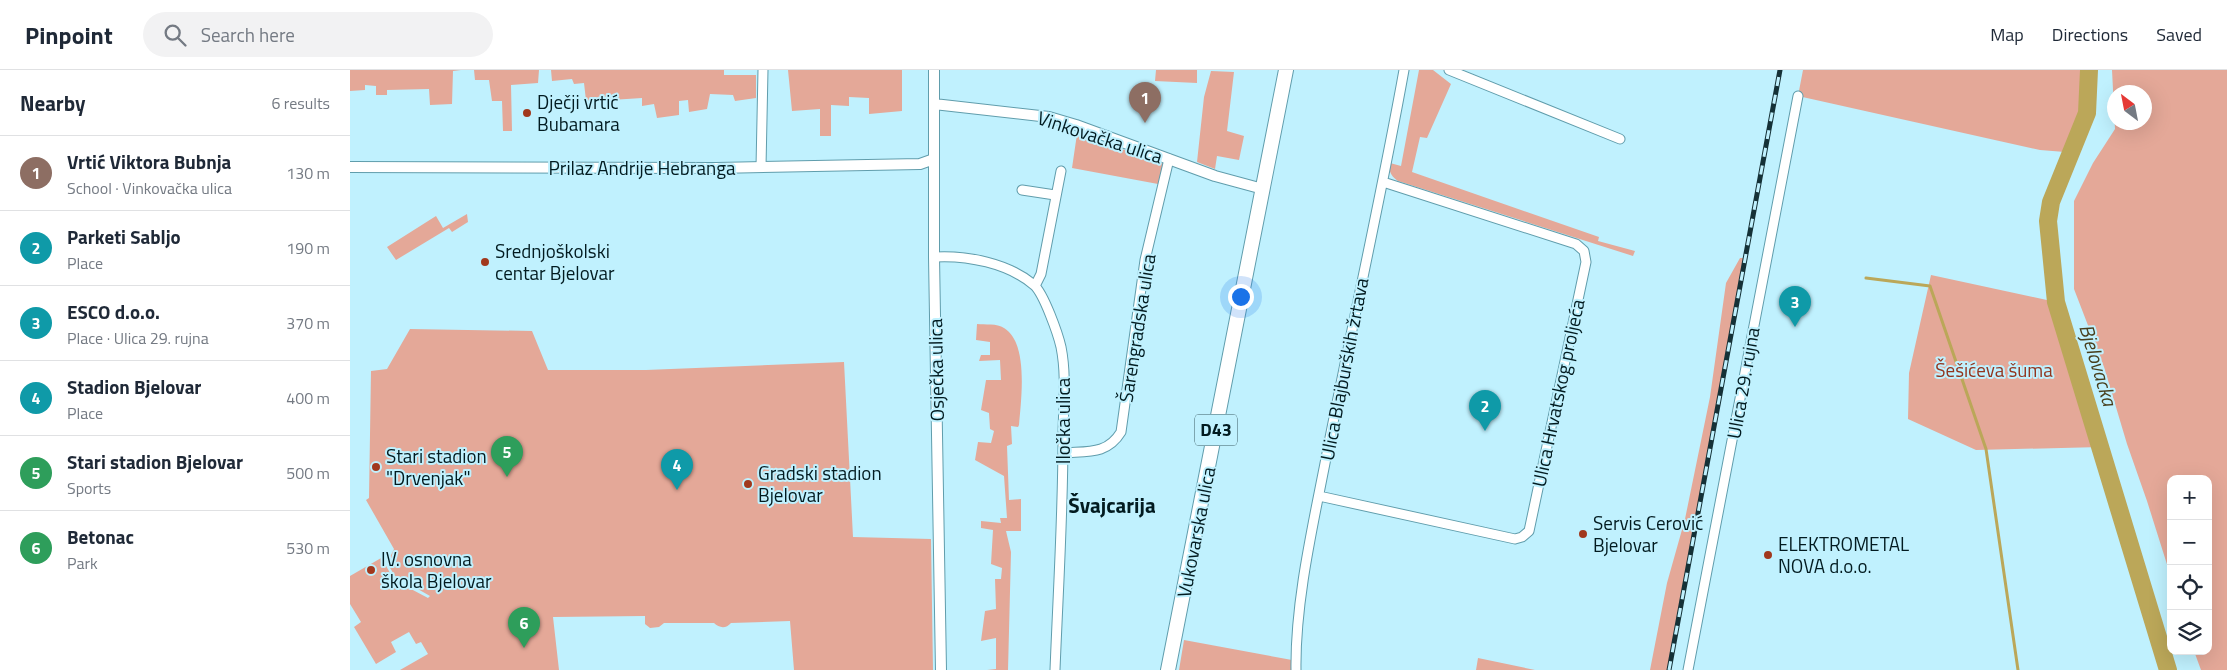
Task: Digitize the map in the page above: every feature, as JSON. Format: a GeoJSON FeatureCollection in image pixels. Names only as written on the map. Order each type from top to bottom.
{"type":"FeatureCollection","features":[{"type":"Feature","properties":{"kind":"main road","name":"Vukovarska ulica"},"geometry":{"type":"LineString","coordinates":[[1168,670],[1286,70]]}},
{"type":"Feature","properties":{"kind":"street"},"geometry":{"type":"LineString","coordinates":[[761,167],[763,70]]}},
{"type":"Feature","properties":{"kind":"street","name":"Osječka ulica"},"geometry":{"type":"LineString","coordinates":[[934,70],[934,257],[941,670]]}},
{"type":"Feature","properties":{"kind":"street","name":"Ulica Blajburških žrtava"},"geometry":{"type":"LineString","coordinates":[[1296,670],[1303,593],[1312,528],[1365,258],[1384,182],[1404,70]]}},
{"type":"Feature","properties":{"kind":"street"},"geometry":{"type":"LineString","coordinates":[[1449,70],[1620,139]]}},
{"type":"Feature","properties":{"kind":"street","name":"Ulica 29. rujna"},"geometry":{"type":"LineString","coordinates":[[1688,670],[1798,96]]}},
{"type":"Feature","properties":{"kind":"street","name":"Vinkovačka ulica"},"geometry":{"type":"LineString","coordinates":[[934,104],[1048,117],[1076,125],[1215,176],[1263,189]]}},
{"type":"Feature","properties":{"kind":"street","name":"Šarengradska ulica"},"geometry":{"type":"LineString","coordinates":[[1063,453],[1104,448],[1114,443],[1121,432],[1145,260],[1169,159]]}},
{"type":"Feature","properties":{"kind":"street","name":"Prilaz Andrije Hebranga"},"geometry":{"type":"LineString","coordinates":[[350,167],[761,167],[920,164],[934,160]]}},
{"type":"Feature","properties":{"kind":"street"},"geometry":{"type":"LineString","coordinates":[[934,257],[973,259],[995,264],[1035,286],[1042,274],[1055,195],[1061,171]]}},
{"type":"Feature","properties":{"kind":"street","name":"Ulica Hrvatskog proljeća"},"geometry":{"type":"LineString","coordinates":[[1319,496],[1515,539],[1522,537],[1529,531],[1586,262],[1584,251],[1576,244],[1384,182]]}},
{"type":"Feature","properties":{"kind":"street"},"geometry":{"type":"LineString","coordinates":[[1022,190],[1055,195]]}},
{"type":"Feature","properties":{"kind":"street","name":"Iločka ulica"},"geometry":{"type":"LineString","coordinates":[[1035,286],[1054,325],[1061,348],[1064,373],[1055,670]]}},
{"type":"Feature","properties":{"kind":"green space"},"geometry":{"type":"Polygon","coordinates":[[[350,70],[461,70],[453,71],[452,104],[430,105],[429,89],[387,90],[387,95],[376,95],[376,86],[365,85],[365,90],[350,91],[350,70]]]}},
{"type":"Feature","properties":{"kind":"green space"},"geometry":{"type":"Polygon","coordinates":[[[474,70],[539,70],[538,83],[511,85],[512,131],[503,131],[502,101],[492,101],[489,80],[475,80],[474,70]]]}},
{"type":"Feature","properties":{"kind":"green space"},"geometry":{"type":"Polygon","coordinates":[[[551,70],[724,70],[724,75],[756,75],[756,98],[735,101],[733,95],[710,94],[707,109],[689,112],[688,100],[679,101],[679,115],[657,118],[654,104],[642,106],[642,98],[596,101],[596,108],[587,109],[584,83],[574,84],[572,79],[552,81],[551,70]]]}},
{"type":"Feature","properties":{"kind":"green space"},"geometry":{"type":"Polygon","coordinates":[[[788,70],[902,70],[902,111],[869,114],[869,98],[849,97],[849,106],[831,105],[831,136],[820,136],[820,109],[792,111],[788,70]]]}},
{"type":"Feature","properties":{"kind":"green space"},"geometry":{"type":"Polygon","coordinates":[[[1156,70],[1197,70],[1197,83],[1155,81],[1156,70]]]}},
{"type":"Feature","properties":{"kind":"green space"},"geometry":{"type":"Polygon","coordinates":[[[1419,70],[1433,70],[1451,84],[1427,138],[1420,137],[1412,172],[1599,237],[1598,241],[1635,251],[1633,256],[1398,181],[1392,175],[1389,166],[1390,163],[1401,166],[1419,70]]]}},
{"type":"Feature","properties":{"kind":"green space"},"geometry":{"type":"Polygon","coordinates":[[[1803,70],[2084,70],[2083,112],[2065,152],[2040,150],[1798,96],[1803,70]]]}},
{"type":"Feature","properties":{"kind":"green space"},"geometry":{"type":"Polygon","coordinates":[[[2112,70],[2227,70],[2227,670],[2201,670],[2195,655],[2212,655],[2212,475],[2167,475],[2167,564],[2127,444],[2104,367],[2074,289],[2074,201],[2093,163],[2114,130],[2152,130],[2152,85],[2113,85],[2112,70]]]}},
{"type":"Feature","properties":{"kind":"green space"},"geometry":{"type":"Polygon","coordinates":[[[1211,71],[1234,72],[1227,131],[1244,136],[1239,160],[1217,156],[1215,169],[1197,162],[1204,97],[1211,71]]]}},
{"type":"Feature","properties":{"kind":"green space"},"geometry":{"type":"Polygon","coordinates":[[[1077,134],[1164,163],[1158,184],[1072,168],[1077,134]]]}},
{"type":"Feature","properties":{"kind":"green space"},"geometry":{"type":"Polygon","coordinates":[[[467,214],[468,222],[452,232],[449,228],[396,260],[387,247],[436,216],[443,228],[467,214]]]}},
{"type":"Feature","properties":{"kind":"green space"},"geometry":{"type":"Polygon","coordinates":[[[1740,258],[1744,258],[1669,670],[1650,670],[1667,583],[1685,519],[1710,397],[1726,283],[1740,258]]]}},
{"type":"Feature","properties":{"kind":"green space","name":"Šešićeva šuma"},"geometry":{"type":"Polygon","coordinates":[[[1931,275],[2056,302],[2101,447],[1976,450],[1908,419],[1909,373],[1931,275]]]}},
{"type":"Feature","properties":{"kind":"green space"},"geometry":{"type":"Polygon","coordinates":[[[977,324],[1001,326],[1012,335],[1017,346],[1022,373],[1019,425],[1018,427],[1011,426],[1012,444],[1007,446],[1009,500],[1021,499],[1021,531],[1006,531],[1011,552],[1008,670],[987,670],[996,669],[996,638],[981,641],[985,611],[996,609],[995,579],[1001,579],[1002,568],[991,564],[993,530],[981,528],[981,521],[1001,523],[1000,518],[1007,518],[1004,476],[975,460],[978,442],[991,443],[994,431],[990,429],[989,413],[981,410],[986,380],[1001,380],[1000,360],[979,361],[981,355],[990,355],[990,342],[976,340],[977,324]]]}},
{"type":"Feature","properties":{"kind":"green space"},"geometry":{"type":"Polygon","coordinates":[[[410,329],[532,331],[548,370],[646,370],[844,362],[853,537],[931,539],[933,670],[794,670],[790,621],[731,623],[722,627],[714,623],[664,623],[659,627],[650,628],[645,624],[645,616],[553,617],[559,670],[400,670],[428,654],[421,642],[416,644],[409,632],[391,642],[396,652],[376,664],[354,627],[361,622],[350,604],[350,576],[388,554],[385,564],[394,580],[428,598],[430,596],[395,576],[387,563],[394,549],[366,500],[369,498],[371,371],[387,369],[410,329]]]}},
{"type":"Feature","properties":{"kind":"green space"},"geometry":{"type":"Polygon","coordinates":[[[1184,640],[1292,660],[1292,670],[1179,670],[1184,640]]]}},
{"type":"Feature","properties":{"kind":"green space"},"geometry":{"type":"Polygon","coordinates":[[[1478,658],[1535,670],[1476,670],[1478,658]]]}},
{"type":"Feature","properties":{"kind":"waterway","name":"Bjelovacka"},"geometry":{"type":"LineString","coordinates":[[2089,70],[2087,113],[2051,202],[2048,221],[2056,302],[2168,670]]}},
{"type":"Feature","properties":{"kind":"waterway"},"geometry":{"type":"LineString","coordinates":[[1866,278],[1930,286],[1986,449],[2018,670]]}},
{"type":"Feature","properties":{"kind":"railway"},"geometry":{"type":"LineString","coordinates":[[1669,670],[1780,70]]}},
{"type":"Feature","properties":{"kind":"place","name":"Dječji vrtić Bubamara"},"geometry":{"type":"Point","coordinates":[527,113]}},
{"type":"Feature","properties":{"kind":"place","name":"Vrtić Viktora Bubnja"},"geometry":{"type":"Point","coordinates":[1145,123]}},
{"type":"Feature","properties":{"kind":"place","name":"Srednjoškolski centar Bjelovar"},"geometry":{"type":"Point","coordinates":[485,262]}},
{"type":"Feature","properties":{"kind":"place","name":"ESCO d.o.o."},"geometry":{"type":"Point","coordinates":[1795,327]}},
{"type":"Feature","properties":{"kind":"place","name":"Parketi Sabljo"},"geometry":{"type":"Point","coordinates":[1485,431]}},
{"type":"Feature","properties":{"kind":"place","name":"Stari stadion \"Drvenjak\""},"geometry":{"type":"Point","coordinates":[376,467]}},
{"type":"Feature","properties":{"kind":"place","name":"Stari stadion Bjelovar"},"geometry":{"type":"Point","coordinates":[507,477]}},
{"type":"Feature","properties":{"kind":"place","name":"Gradski stadion Bjelovar"},"geometry":{"type":"Point","coordinates":[748,484]}},
{"type":"Feature","properties":{"kind":"place","name":"Stadion Bjelovar"},"geometry":{"type":"Point","coordinates":[677,490]}},
{"type":"Feature","properties":{"kind":"place","name":"Servis Cerović Bjelovar"},"geometry":{"type":"Point","coordinates":[1583,534]}},
{"type":"Feature","properties":{"kind":"place","name":"ELEKTROMETAL NOVA d.o.o."},"geometry":{"type":"Point","coordinates":[1768,555]}},
{"type":"Feature","properties":{"kind":"place","name":"IV. osnovna škola Bjelovar"},"geometry":{"type":"Point","coordinates":[371,570]}},
{"type":"Feature","properties":{"kind":"place","name":"Betonac"},"geometry":{"type":"Point","coordinates":[524,648]}},
{"type":"Feature","properties":{"kind":"district","name":"Švajcarija"},"geometry":{"type":"Point","coordinates":[1112,506]}}]}
